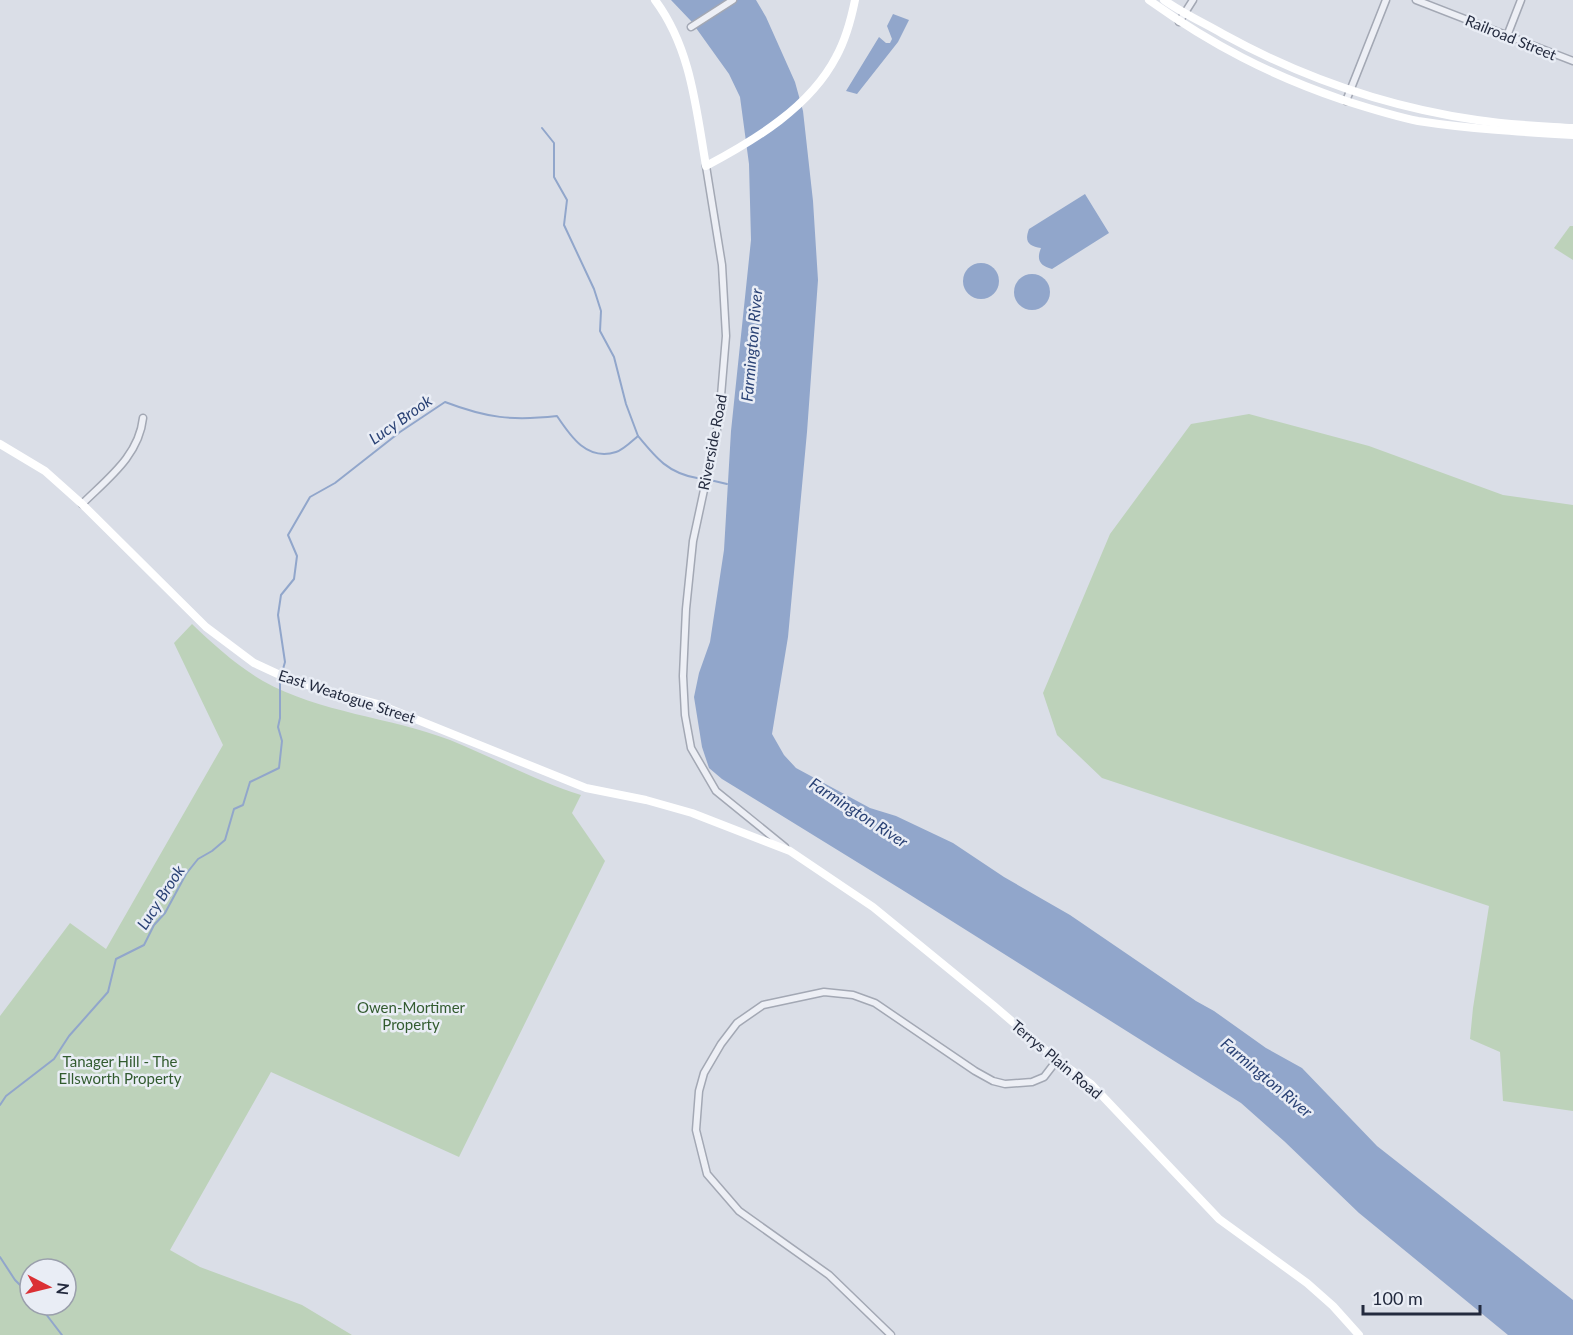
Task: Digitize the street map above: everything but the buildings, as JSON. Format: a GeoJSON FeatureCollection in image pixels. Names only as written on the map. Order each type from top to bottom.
{"type":"FeatureCollection","features":[{"type":"Feature","properties":{"kind":"street","name":"Riverside Road"},"geometry":{"type":"LineString","coordinates":[[655,0],[674,30],[687,62],[722,265],[726,336],[719,420],[693,541],[684,654],[685,715],[691,748],[716,791],[790,851]]}},
{"type":"Feature","properties":{"kind":"street"},"geometry":{"type":"LineString","coordinates":[[691,27],[734,0]]}},
{"type":"Feature","properties":{"kind":"street"},"geometry":{"type":"LineString","coordinates":[[706,166],[767,129],[815,89],[836,57],[849,24],[855,0]]}},
{"type":"Feature","properties":{"kind":"street"},"geometry":{"type":"LineString","coordinates":[[1149,0],[1223,48],[1272,73],[1373,110],[1428,122],[1486,130],[1573,135]]}},
{"type":"Feature","properties":{"kind":"street"},"geometry":{"type":"LineString","coordinates":[[1164,0],[1267,57],[1351,91],[1418,110],[1479,120],[1573,128]]}},
{"type":"Feature","properties":{"kind":"street"},"geometry":{"type":"LineString","coordinates":[[1179,21],[1193,0]]}},
{"type":"Feature","properties":{"kind":"street"},"geometry":{"type":"LineString","coordinates":[[1347,100],[1386,0]]}},
{"type":"Feature","properties":{"kind":"street","name":"Railroad Street"},"geometry":{"type":"LineString","coordinates":[[1416,0],[1573,62]]}},
{"type":"Feature","properties":{"kind":"street"},"geometry":{"type":"LineString","coordinates":[[1508,36],[1521,0]]}},
{"type":"Feature","properties":{"kind":"street"},"geometry":{"type":"LineString","coordinates":[[82,504],[130,455],[141,434],[143,418]]}},
{"type":"Feature","properties":{"kind":"street","name":"East Weatogue Street"},"geometry":{"type":"LineString","coordinates":[[0,444],[45,471],[82,504],[206,627],[254,663],[295,682],[378,704],[586,788],[646,800],[692,813],[790,851]]}},
{"type":"Feature","properties":{"kind":"street","name":"Terrys Plain Road"},"geometry":{"type":"LineString","coordinates":[[790,851],[873,908],[1057,1060],[1091,1084],[1219,1219],[1299,1276],[1333,1306],[1359,1335]]}},
{"type":"Feature","properties":{"kind":"street"},"geometry":{"type":"LineString","coordinates":[[891,1335],[829,1275],[739,1212],[707,1174],[696,1130],[699,1091],[704,1073],[721,1044],[737,1023],[763,1005],[824,992],[853,995],[875,1003],[993,1081],[1005,1084],[1032,1082],[1044,1077],[1057,1060]]}},
{"type":"Feature","properties":{"kind":"green space"},"geometry":{"type":"Polygon","coordinates":[[[1570,226],[1573,226],[1573,260],[1554,248],[1570,226]]]}},
{"type":"Feature","properties":{"kind":"green space"},"geometry":{"type":"Polygon","coordinates":[[[1249,414],[1369,446],[1503,495],[1573,505],[1573,1111],[1503,1101],[1500,1052],[1470,1039],[1489,906],[1102,778],[1057,735],[1043,693],[1110,534],[1191,424],[1249,414]]]}},
{"type":"Feature","properties":{"kind":"green space","name":"Tanager Hill - The Ellsworth Property"},"geometry":{"type":"Polygon","coordinates":[[[192,624],[244,668],[285,692],[331,708],[450,740],[531,776],[581,795],[572,813],[605,861],[459,1157],[271,1072],[170,1250],[200,1267],[302,1305],[352,1335],[0,1335],[0,1016],[70,923],[106,949],[223,745],[174,643],[192,624]]]}},
{"type":"Feature","properties":{"kind":"water","name":"Farmington River"},"geometry":{"type":"Polygon","coordinates":[[[671,0],[756,0],[795,82],[803,111],[813,201],[818,280],[788,637],[772,734],[784,755],[796,768],[870,808],[896,816],[953,843],[1004,877],[1070,915],[1266,1048],[1302,1068],[1377,1146],[1573,1300],[1573,1335],[1508,1335],[1359,1213],[1241,1103],[722,779],[709,768],[702,747],[694,697],[699,673],[710,642],[724,550],[731,431],[751,240],[749,164],[740,97],[729,74],[691,21],[671,0]]]}},
{"type":"Feature","properties":{"kind":"water"},"geometry":{"type":"Polygon","coordinates":[[[893,14],[909,20],[898,42],[857,94],[846,91],[879,37],[886,43],[890,43],[892,39],[887,26],[893,14]]]}},
{"type":"Feature","properties":{"kind":"water"},"geometry":{"type":"Polygon","coordinates":[[[1085,194],[1109,233],[1052,269],[1045,266],[1039,259],[1041,248],[1031,245],[1027,240],[1029,229],[1085,194]]]}},
{"type":"Feature","properties":{"kind":"water"},"geometry":{"type":"Polygon","coordinates":[[[981,263],[994,268],[999,281],[994,294],[981,299],[968,294],[963,281],[968,268],[981,263]]]}},
{"type":"Feature","properties":{"kind":"water"},"geometry":{"type":"Polygon","coordinates":[[[1032,274],[1045,279],[1050,292],[1045,305],[1032,310],[1019,305],[1014,292],[1019,279],[1032,274]]]}},
{"type":"Feature","properties":{"kind":"waterway"},"geometry":{"type":"LineString","coordinates":[[542,128],[554,143],[554,177],[567,200],[564,225],[594,289],[601,311],[600,331],[614,357],[626,404],[638,436]]}},
{"type":"Feature","properties":{"kind":"waterway","name":"Lucy Brook"},"geometry":{"type":"LineString","coordinates":[[283,669],[285,662],[278,615],[281,595],[294,579],[297,556],[288,535],[310,497],[335,483],[400,432],[445,402],[474,412],[500,417],[557,416],[574,439],[588,450],[597,453],[606,454],[619,451],[638,436],[670,468],[697,478]]}},
{"type":"Feature","properties":{"kind":"waterway","name":"Lucy Brook"},"geometry":{"type":"LineString","coordinates":[[710,480],[727,484]]}},
{"type":"Feature","properties":{"kind":"waterway","name":"Lucy Brook"},"geometry":{"type":"LineString","coordinates":[[0,1105],[6,1096],[54,1059],[69,1036],[108,992],[116,959],[144,945],[186,874],[198,859],[225,840],[234,809],[243,805],[250,782],[279,768],[282,741],[278,727],[280,680]]}},
{"type":"Feature","properties":{"kind":"waterway"},"geometry":{"type":"LineString","coordinates":[[0,1257],[18,1283]]}},
{"type":"Feature","properties":{"kind":"waterway"},"geometry":{"type":"LineString","coordinates":[[48,1317],[62,1335]]}},
{"type":"Feature","properties":{"kind":"park label","name":"Owen-Mortimer Property"},"geometry":{"type":"Point","coordinates":[411,1016]}}]}
